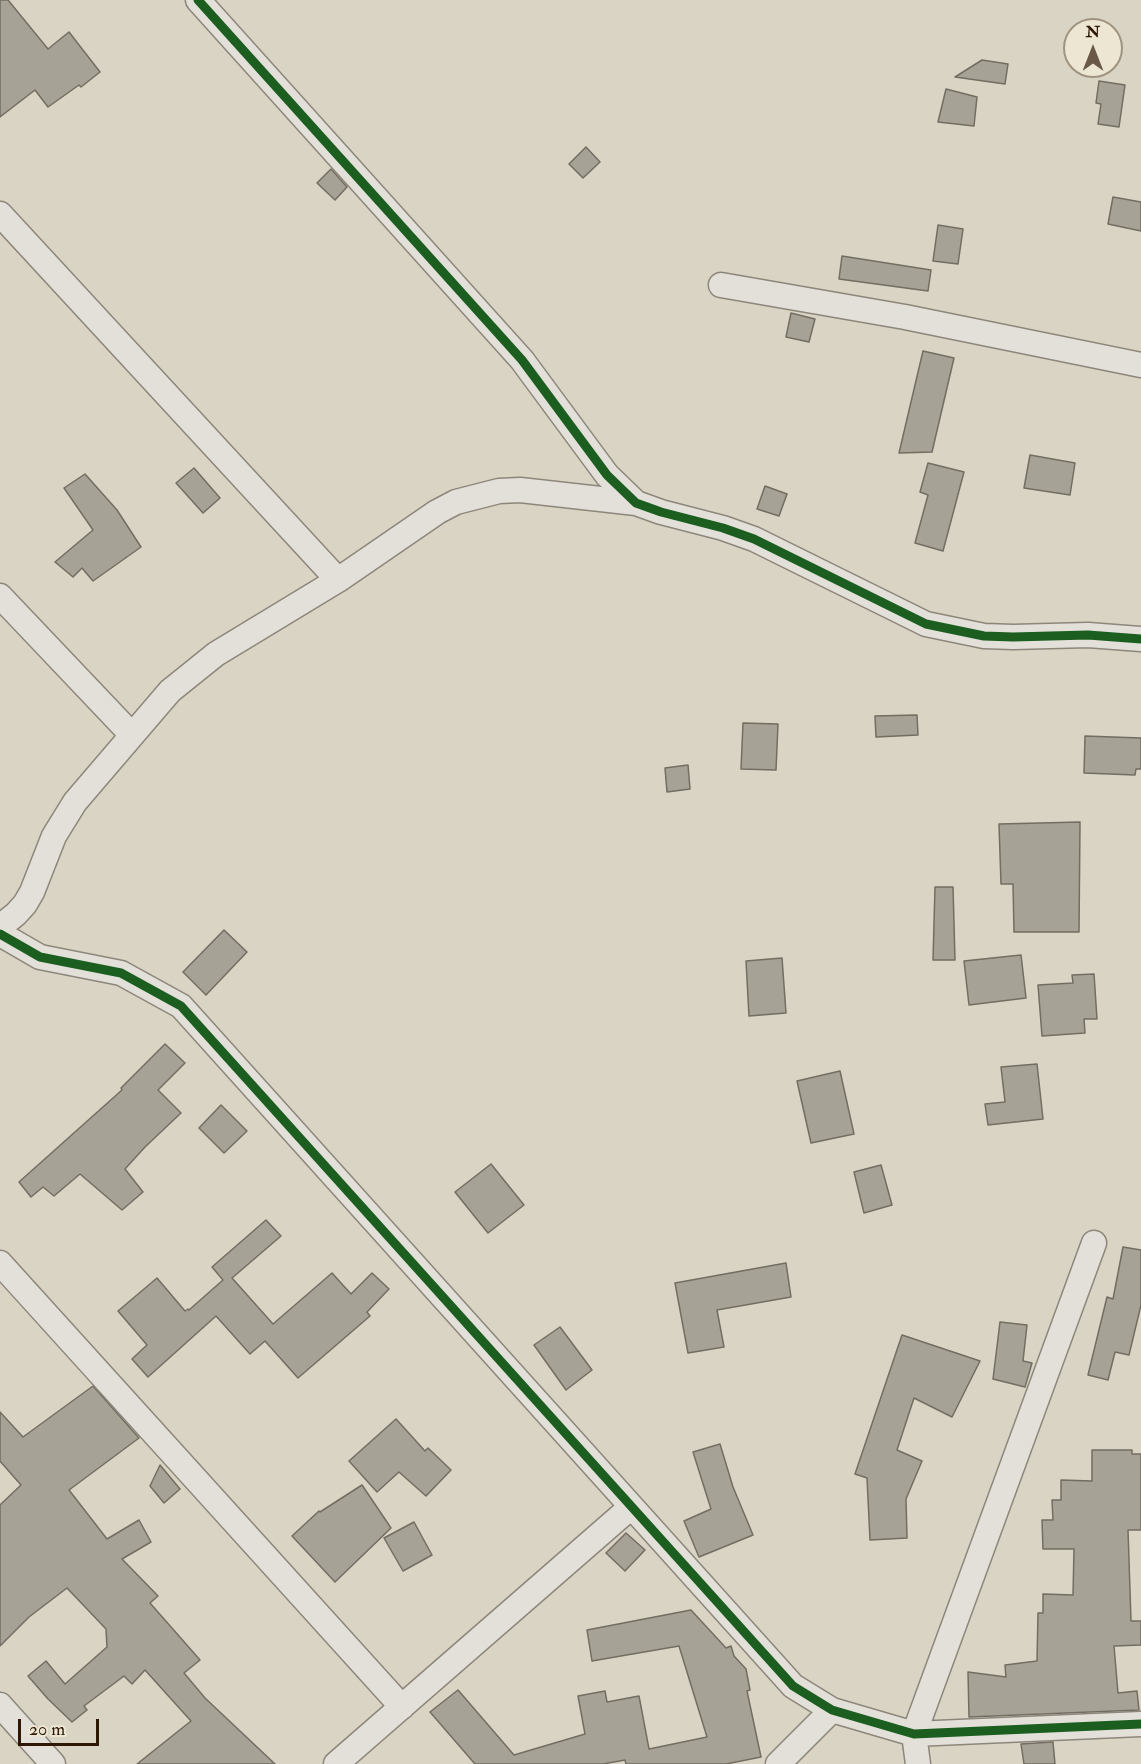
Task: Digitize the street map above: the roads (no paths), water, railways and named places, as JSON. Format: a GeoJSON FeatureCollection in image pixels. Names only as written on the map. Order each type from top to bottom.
{"type":"FeatureCollection","features":[{"type":"Feature","properties":{"kind":"street"},"geometry":{"type":"LineString","coordinates":[[198,0],[522,360],[607,475],[636,502]]}},
{"type":"Feature","properties":{"kind":"street"},"geometry":{"type":"LineString","coordinates":[[0,214],[338,580]]}},
{"type":"Feature","properties":{"kind":"street"},"geometry":{"type":"LineString","coordinates":[[721,285],[905,317],[1141,365]]}},
{"type":"Feature","properties":{"kind":"street"},"geometry":{"type":"LineString","coordinates":[[0,927],[25,904],[54,836],[75,802],[170,691],[216,654],[338,580],[437,512],[477,495],[520,490],[636,502],[661,512],[723,528],[754,539],[926,624],[984,636],[1013,638],[1088,635],[1141,639]]}},
{"type":"Feature","properties":{"kind":"street"},"geometry":{"type":"LineString","coordinates":[[0,596],[132,735]]}},
{"type":"Feature","properties":{"kind":"street"},"geometry":{"type":"LineString","coordinates":[[0,934],[40,957],[122,973],[181,1006],[793,1686],[832,1710],[914,1734],[1141,1724]]}},
{"type":"Feature","properties":{"kind":"street"},"geometry":{"type":"LineString","coordinates":[[918,1764],[914,1734],[1094,1243]]}},
{"type":"Feature","properties":{"kind":"street"},"geometry":{"type":"LineString","coordinates":[[0,1263],[402,1707]]}},
{"type":"Feature","properties":{"kind":"street"},"geometry":{"type":"LineString","coordinates":[[336,1764],[631,1507]]}},
{"type":"Feature","properties":{"kind":"street"},"geometry":{"type":"LineString","coordinates":[[0,1705],[53,1764]]}},
{"type":"Feature","properties":{"kind":"street"},"geometry":{"type":"LineString","coordinates":[[778,1764],[832,1710]]}}]}
